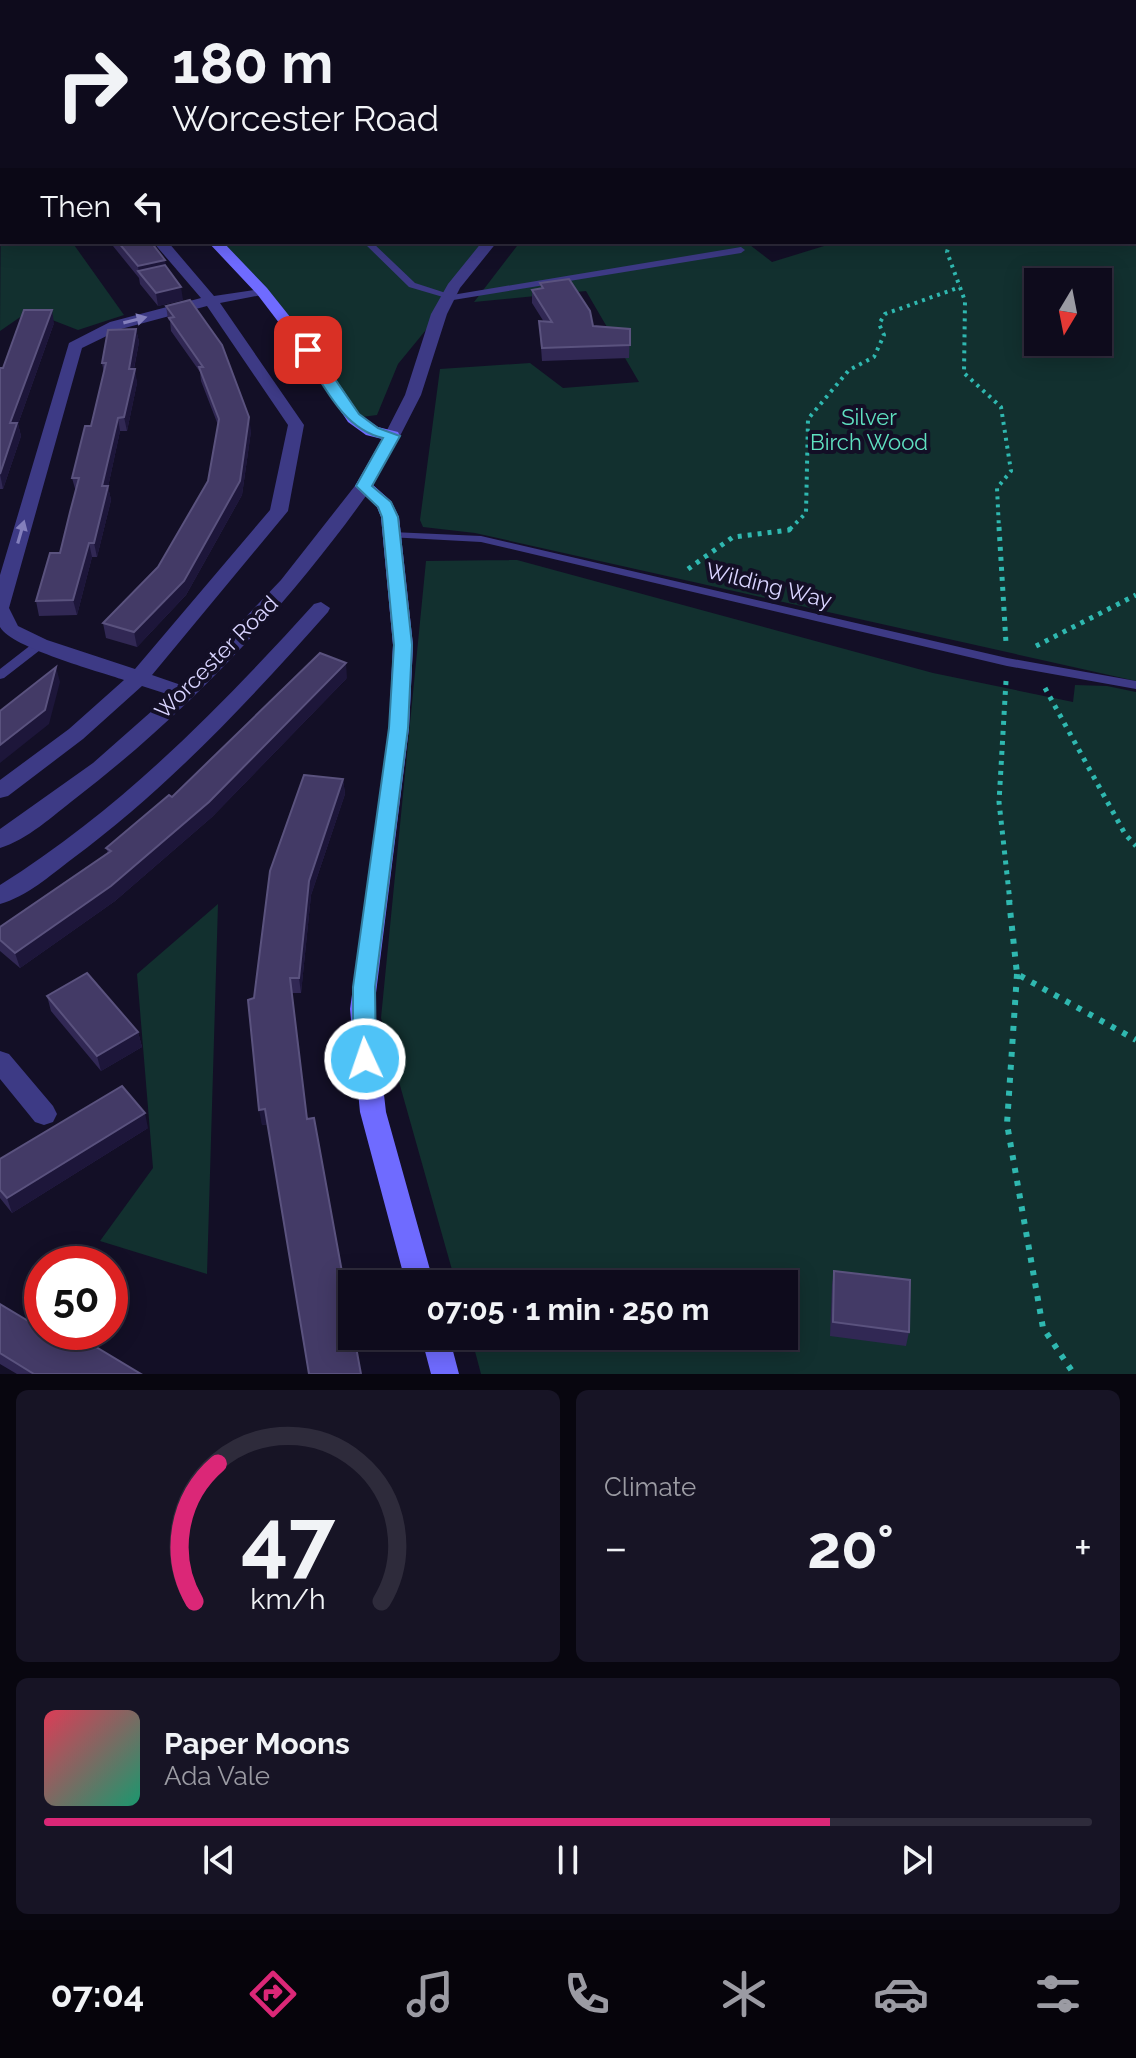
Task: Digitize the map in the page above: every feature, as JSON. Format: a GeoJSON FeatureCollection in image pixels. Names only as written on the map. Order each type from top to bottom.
{"type":"FeatureCollection","features":[{"type":"Feature","properties":{"kind":"main road"},"geometry":{"type":"LineString","coordinates":[[217,244],[262,291],[308,350],[354,418],[372,431],[392,436]]}},
{"type":"Feature","properties":{"kind":"main road","name":"Worcester Road"},"geometry":{"type":"LineString","coordinates":[[364,486],[392,436]]}},
{"type":"Feature","properties":{"kind":"main road"},"geometry":{"type":"LineString","coordinates":[[364,486],[385,505],[392,535],[403,645],[399,728],[366,966],[363,1021],[373,1112],[416,1270]]}},
{"type":"Feature","properties":{"kind":"main road"},"geometry":{"type":"LineString","coordinates":[[439,1350],[445,1374]]}},
{"type":"Feature","properties":{"kind":"street"},"geometry":{"type":"LineString","coordinates":[[162,244],[211,301]]}},
{"type":"Feature","properties":{"kind":"street"},"geometry":{"type":"LineString","coordinates":[[392,436],[413,395],[448,297],[488,244]]}},
{"type":"Feature","properties":{"kind":"street"},"geometry":{"type":"LineString","coordinates":[[184,693],[40,644],[11,630],[0,608],[75,346],[92,333],[117,325],[262,291]]}},
{"type":"Feature","properties":{"kind":"street","name":"Worcester Road"},"geometry":{"type":"LineString","coordinates":[[0,791],[76,734],[139,677],[279,511],[296,425],[211,301]]}},
{"type":"Feature","properties":{"kind":"street","name":"Worcester Road"},"geometry":{"type":"LineString","coordinates":[[0,840],[100,768],[184,693],[267,608],[321,546],[364,486]]}},
{"type":"Feature","properties":{"kind":"street","name":"Worcester Road"},"geometry":{"type":"LineString","coordinates":[[0,896],[56,860],[174,762],[259,678],[321,608]]}},
{"type":"Feature","properties":{"kind":"street"},"geometry":{"type":"LineString","coordinates":[[0,1061],[44,1114]]}},
{"type":"Feature","properties":{"kind":"lane"},"geometry":{"type":"LineString","coordinates":[[369,244],[412,285],[448,297],[741,250]]}},
{"type":"Feature","properties":{"kind":"lane","name":"Wilding Way"},"geometry":{"type":"LineString","coordinates":[[392,535],[481,539],[1007,662],[1136,685]]}},
{"type":"Feature","properties":{"kind":"lane"},"geometry":{"type":"LineString","coordinates":[[0,675],[40,644]]}},
{"type":"Feature","properties":{"kind":"path"},"geometry":{"type":"LineString","coordinates":[[949,244],[947,252],[965,301],[964,373],[1001,407],[1011,471],[997,488],[1007,662],[999,802],[1017,974],[1007,1124],[1043,1328],[1074,1374]]}},
{"type":"Feature","properties":{"kind":"path"},"geometry":{"type":"LineString","coordinates":[[670,581],[733,537],[789,530],[798,522],[806,513],[808,419],[849,370],[874,357],[884,335],[879,324],[885,314],[960,287]]}},
{"type":"Feature","properties":{"kind":"path"},"geometry":{"type":"LineString","coordinates":[[1007,662],[1136,595]]}},
{"type":"Feature","properties":{"kind":"path"},"geometry":{"type":"LineString","coordinates":[[1033,666],[1125,834],[1136,846]]}},
{"type":"Feature","properties":{"kind":"path"},"geometry":{"type":"LineString","coordinates":[[1017,974],[1136,1040]]}},
{"type":"Feature","properties":{"kind":"green space"},"geometry":{"type":"Polygon","coordinates":[[[1,244],[73,244],[124,315],[78,330],[29,311],[0,331],[1,244]]]}},
{"type":"Feature","properties":{"kind":"green space"},"geometry":{"type":"Polygon","coordinates":[[[222,244],[489,244],[439,314],[398,364],[377,415],[354,418],[222,244]]]}},
{"type":"Feature","properties":{"kind":"green space","name":"Silver Birch Wood"},"geometry":{"type":"Polygon","coordinates":[[[518,244],[749,244],[772,262],[830,244],[1136,244],[1136,681],[475,533],[423,527],[420,520],[440,369],[530,363],[563,388],[639,382],[586,291],[474,302],[518,244]]]}},
{"type":"Feature","properties":{"kind":"green space"},"geometry":{"type":"Polygon","coordinates":[[[517,560],[933,673],[1073,702],[1075,685],[1107,686],[1136,692],[1136,1374],[481,1374],[475,1350],[798,1350],[798,1270],[452,1270],[381,1018],[426,561],[517,560]]]}},
{"type":"Feature","properties":{"kind":"green space"},"geometry":{"type":"Polygon","coordinates":[[[218,904],[207,1274],[128,1250],[128,1246],[100,1241],[153,1168],[137,974],[218,904]]]}},
{"type":"Feature","properties":{"kind":"building"},"geometry":{"type":"Polygon","coordinates":[[[120,244],[153,244],[165,260],[138,266],[120,244]]]}},
{"type":"Feature","properties":{"kind":"building"},"geometry":{"type":"Polygon","coordinates":[[[165,265],[181,287],[156,293],[138,271],[165,265]]]}},
{"type":"Feature","properties":{"kind":"building"},"geometry":{"type":"Polygon","coordinates":[[[569,279],[590,311],[593,326],[630,329],[630,345],[542,348],[539,321],[552,322],[532,290],[543,288],[540,283],[569,279]]]}},
{"type":"Feature","properties":{"kind":"building"},"geometry":{"type":"Polygon","coordinates":[[[190,300],[222,345],[249,417],[240,481],[184,581],[134,632],[103,623],[158,567],[208,481],[219,419],[199,367],[203,367],[169,318],[174,317],[166,306],[190,300]]]}},
{"type":"Feature","properties":{"kind":"building"},"geometry":{"type":"Polygon","coordinates":[[[24,310],[52,310],[10,423],[17,423],[0,474],[0,368],[3,368],[24,310]]]}},
{"type":"Feature","properties":{"kind":"building"},"geometry":{"type":"Polygon","coordinates":[[[136,329],[129,369],[135,369],[124,417],[118,418],[102,486],[108,486],[94,543],[89,543],[73,600],[36,601],[50,553],[60,553],[79,478],[72,478],[85,426],[91,426],[106,363],[102,363],[108,330],[136,329]]]}},
{"type":"Feature","properties":{"kind":"building"},"geometry":{"type":"Polygon","coordinates":[[[320,653],[346,663],[209,802],[111,886],[15,953],[0,940],[0,927],[111,851],[106,848],[169,795],[172,797],[320,653]]]}},
{"type":"Feature","properties":{"kind":"building"},"geometry":{"type":"Polygon","coordinates":[[[56,667],[45,710],[0,745],[0,711],[56,667]]]}},
{"type":"Feature","properties":{"kind":"building"},"geometry":{"type":"Polygon","coordinates":[[[304,775],[343,779],[309,881],[299,978],[290,978],[307,1119],[314,1118],[342,1270],[338,1270],[338,1350],[357,1350],[361,1374],[309,1374],[265,1109],[259,1110],[248,1000],[254,998],[270,871],[304,775]]]}},
{"type":"Feature","properties":{"kind":"building"},"geometry":{"type":"Polygon","coordinates":[[[87,973],[138,1032],[97,1056],[47,996],[87,973]]]}},
{"type":"Feature","properties":{"kind":"building"},"geometry":{"type":"Polygon","coordinates":[[[122,1086],[145,1113],[7,1198],[0,1190],[0,1159],[122,1086]]]}},
{"type":"Feature","properties":{"kind":"building"},"geometry":{"type":"Polygon","coordinates":[[[834,1271],[910,1280],[909,1332],[833,1322],[834,1271]]]}},
{"type":"Feature","properties":{"kind":"building"},"geometry":{"type":"Polygon","coordinates":[[[0,1304],[24,1318],[24,1350],[101,1350],[141,1374],[34,1374],[0,1353],[0,1304]]]}},
{"type":"Feature","properties":{"kind":"route"},"geometry":{"type":"LineString","coordinates":[[308,350],[354,418],[372,431],[392,436],[364,486],[385,505],[390,517],[403,645],[399,728],[364,987],[365,1059]]}}]}
